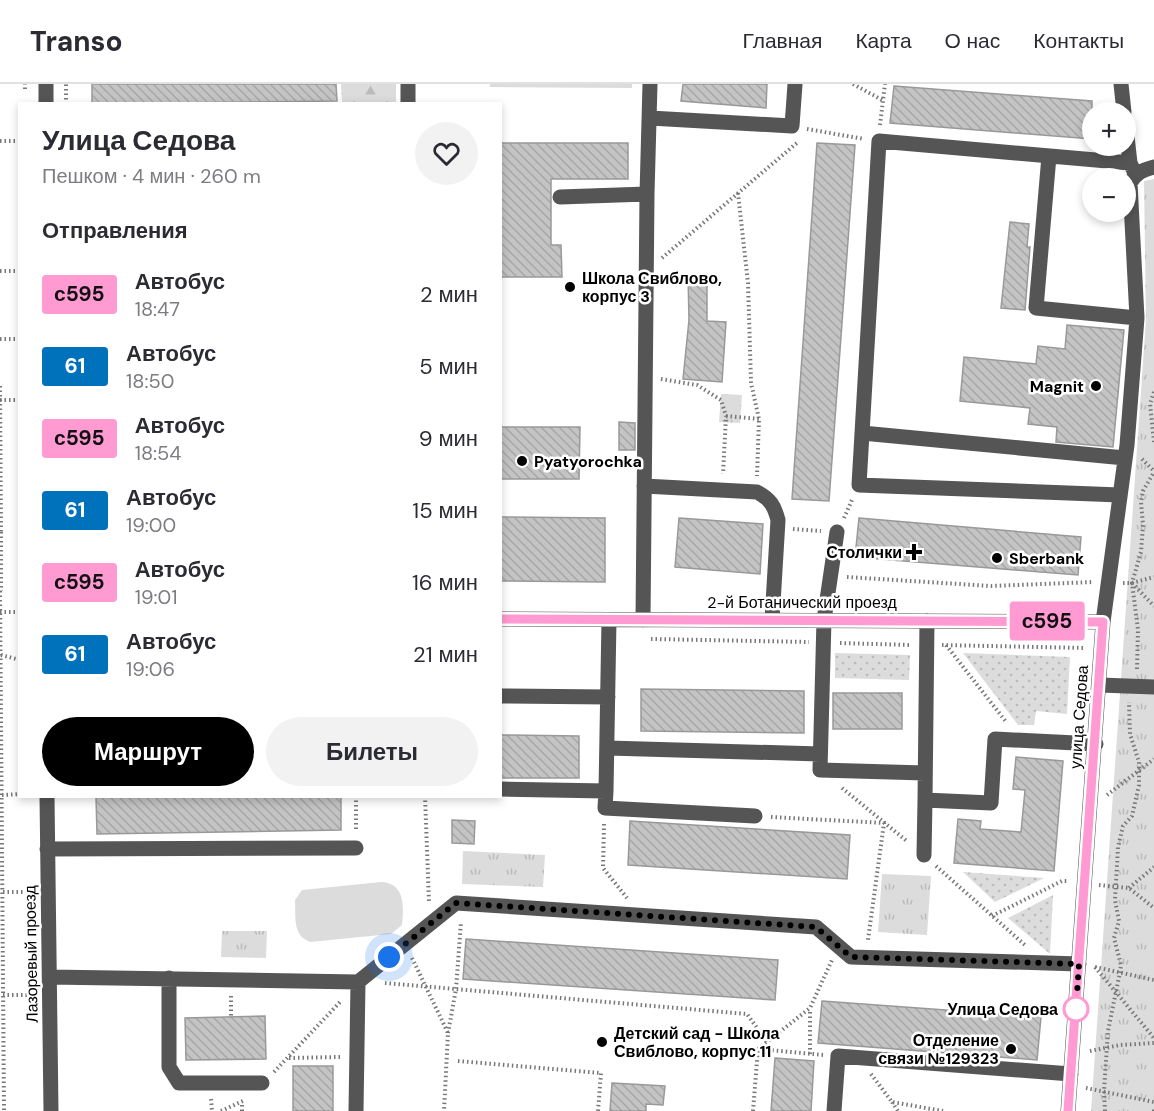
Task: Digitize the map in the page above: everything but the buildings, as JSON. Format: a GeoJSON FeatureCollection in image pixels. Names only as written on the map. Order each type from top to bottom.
{"type":"FeatureCollection","features":[{"type":"Feature","properties":{"kind":"street"},"geometry":{"type":"LineString","coordinates":[[46,84],[46,102]]}},
{"type":"Feature","properties":{"kind":"street"},"geometry":{"type":"LineString","coordinates":[[408,84],[408,102]]}},
{"type":"Feature","properties":{"kind":"street"},"geometry":{"type":"LineString","coordinates":[[643,620],[650,84]]}},
{"type":"Feature","properties":{"kind":"street"},"geometry":{"type":"LineString","coordinates":[[650,118],[792,126],[795,84]]}},
{"type":"Feature","properties":{"kind":"street"},"geometry":{"type":"LineString","coordinates":[[1121,84],[1123,102]]}},
{"type":"Feature","properties":{"kind":"street"},"geometry":{"type":"LineString","coordinates":[[1104,168],[1049,156],[879,141],[859,485],[1120,495]]}},
{"type":"Feature","properties":{"kind":"street"},"geometry":{"type":"LineString","coordinates":[[1049,156],[1036,308],[1137,318]]}},
{"type":"Feature","properties":{"kind":"street"},"geometry":{"type":"LineString","coordinates":[[1136,172],[1154,167]]}},
{"type":"Feature","properties":{"kind":"street"},"geometry":{"type":"LineString","coordinates":[[560,196],[647,194]]}},
{"type":"Feature","properties":{"kind":"street","name":"улица Седова"},"geometry":{"type":"LineString","coordinates":[[1068,1111],[1103,622],[1125,458],[1137,318],[1134,222]]}},
{"type":"Feature","properties":{"kind":"street"},"geometry":{"type":"LineString","coordinates":[[862,433],[1125,458]]}},
{"type":"Feature","properties":{"kind":"street"},"geometry":{"type":"LineString","coordinates":[[644,486],[757,492],[768,498],[775,507],[777,528],[772,620]]}},
{"type":"Feature","properties":{"kind":"street"},"geometry":{"type":"LineString","coordinates":[[837,532],[824,621],[820,770],[925,773]]}},
{"type":"Feature","properties":{"kind":"street","name":"2-й Ботанический проезд"},"geometry":{"type":"LineString","coordinates":[[502,619],[1103,622]]}},
{"type":"Feature","properties":{"kind":"street"},"geometry":{"type":"LineString","coordinates":[[609,620],[605,808],[755,816]]}},
{"type":"Feature","properties":{"kind":"street"},"geometry":{"type":"LineString","coordinates":[[924,855],[927,621]]}},
{"type":"Feature","properties":{"kind":"street"},"geometry":{"type":"LineString","coordinates":[[1100,685],[1154,687]]}},
{"type":"Feature","properties":{"kind":"street"},"geometry":{"type":"LineString","coordinates":[[502,696],[609,697]]}},
{"type":"Feature","properties":{"kind":"street"},"geometry":{"type":"LineString","coordinates":[[925,800],[992,803],[995,739],[1096,744]]}},
{"type":"Feature","properties":{"kind":"street"},"geometry":{"type":"LineString","coordinates":[[608,748],[820,754]]}},
{"type":"Feature","properties":{"kind":"street"},"geometry":{"type":"LineString","coordinates":[[502,789],[606,791]]}},
{"type":"Feature","properties":{"kind":"street","name":"Лазоревый проезд"},"geometry":{"type":"LineString","coordinates":[[47,798],[51,1111]]}},
{"type":"Feature","properties":{"kind":"street"},"geometry":{"type":"LineString","coordinates":[[47,849],[356,848]]}},
{"type":"Feature","properties":{"kind":"street"},"geometry":{"type":"LineString","coordinates":[[50,977],[358,982],[456,903],[816,927],[851,957],[1079,964]]}},
{"type":"Feature","properties":{"kind":"street"},"geometry":{"type":"LineString","coordinates":[[169,978],[169,1067],[179,1083],[262,1083]]}},
{"type":"Feature","properties":{"kind":"street"},"geometry":{"type":"LineString","coordinates":[[356,1111],[358,982]]}},
{"type":"Feature","properties":{"kind":"street"},"geometry":{"type":"LineString","coordinates":[[834,1111],[838,1056],[1071,1074]]}},
{"type":"Feature","properties":{"kind":"path"},"geometry":{"type":"LineString","coordinates":[[66,84],[66,102]]}},
{"type":"Feature","properties":{"kind":"path"},"geometry":{"type":"LineString","coordinates":[[853,84],[882,100]]}},
{"type":"Feature","properties":{"kind":"path"},"geometry":{"type":"LineString","coordinates":[[792,126],[879,141],[885,84]]}},
{"type":"Feature","properties":{"kind":"path"},"geometry":{"type":"LineString","coordinates":[[646,272],[812,130]]}},
{"type":"Feature","properties":{"kind":"path"},"geometry":{"type":"LineString","coordinates":[[0,141],[18,141]]}},
{"type":"Feature","properties":{"kind":"path"},"geometry":{"type":"LineString","coordinates":[[738,193],[748,283],[751,383],[759,418],[757,492]]}},
{"type":"Feature","properties":{"kind":"path"},"geometry":{"type":"LineString","coordinates":[[0,271],[18,272]]}},
{"type":"Feature","properties":{"kind":"path"},"geometry":{"type":"LineString","coordinates":[[0,339],[18,339]]}},
{"type":"Feature","properties":{"kind":"path"},"geometry":{"type":"LineString","coordinates":[[645,376],[697,385],[720,400],[726,416],[722,490]]}},
{"type":"Feature","properties":{"kind":"path"},"geometry":{"type":"LineString","coordinates":[[0,386],[4,1111]]}},
{"type":"Feature","properties":{"kind":"path"},"geometry":{"type":"LineString","coordinates":[[1154,392],[1150,404],[1154,442]]}},
{"type":"Feature","properties":{"kind":"path"},"geometry":{"type":"LineString","coordinates":[[0,400],[18,400]]}},
{"type":"Feature","properties":{"kind":"path"},"geometry":{"type":"LineString","coordinates":[[726,416],[759,418]]}},
{"type":"Feature","properties":{"kind":"path"},"geometry":{"type":"LineString","coordinates":[[1105,1111],[1108,1031],[1121,964],[1114,938],[1119,921],[1115,900],[1118,847],[1123,826],[1132,816],[1137,802],[1139,770],[1137,751],[1130,734],[1128,693],[1137,673],[1138,660],[1138,630],[1132,583],[1141,552],[1143,491],[1154,472]]}},
{"type":"Feature","properties":{"kind":"path"},"geometry":{"type":"LineString","coordinates":[[777,528],[837,532],[859,485]]}},
{"type":"Feature","properties":{"kind":"path"},"geometry":{"type":"LineString","coordinates":[[831,577],[991,586],[1095,582]]}},
{"type":"Feature","properties":{"kind":"path"},"geometry":{"type":"LineString","coordinates":[[1122,583],[1132,583],[1154,577]]}},
{"type":"Feature","properties":{"kind":"path"},"geometry":{"type":"LineString","coordinates":[[1132,583],[1154,606]]}},
{"type":"Feature","properties":{"kind":"path"},"geometry":{"type":"LineString","coordinates":[[1,612],[18,612]]}},
{"type":"Feature","properties":{"kind":"path"},"geometry":{"type":"LineString","coordinates":[[645,639],[1085,648]]}},
{"type":"Feature","properties":{"kind":"path"},"geometry":{"type":"LineString","coordinates":[[946,645],[1020,740]]}},
{"type":"Feature","properties":{"kind":"path"},"geometry":{"type":"LineString","coordinates":[[1,655],[18,659]]}},
{"type":"Feature","properties":{"kind":"path"},"geometry":{"type":"LineString","coordinates":[[1107,795],[1154,759]]}},
{"type":"Feature","properties":{"kind":"path"},"geometry":{"type":"LineString","coordinates":[[2,795],[18,794]]}},
{"type":"Feature","properties":{"kind":"path"},"geometry":{"type":"LineString","coordinates":[[356,798],[356,848]]}},
{"type":"Feature","properties":{"kind":"path"},"geometry":{"type":"LineString","coordinates":[[425,798],[429,924]]}},
{"type":"Feature","properties":{"kind":"path"},"geometry":{"type":"LineString","coordinates":[[605,808],[603,868],[640,914]]}},
{"type":"Feature","properties":{"kind":"path"},"geometry":{"type":"LineString","coordinates":[[755,816],[884,823],[865,958]]}},
{"type":"Feature","properties":{"kind":"path"},"geometry":{"type":"LineString","coordinates":[[1129,888],[1154,867]]}},
{"type":"Feature","properties":{"kind":"path"},"geometry":{"type":"LineString","coordinates":[[3,892],[31,892]]}},
{"type":"Feature","properties":{"kind":"path"},"geometry":{"type":"LineString","coordinates":[[444,1111],[448,1033],[456,988],[462,903]]}},
{"type":"Feature","properties":{"kind":"path"},"geometry":{"type":"LineString","coordinates":[[405,944],[448,1033]]}},
{"type":"Feature","properties":{"kind":"path"},"geometry":{"type":"LineString","coordinates":[[810,1054],[810,1008],[838,946]]}},
{"type":"Feature","properties":{"kind":"path"},"geometry":{"type":"LineString","coordinates":[[1079,964],[1154,980]]}},
{"type":"Feature","properties":{"kind":"path"},"geometry":{"type":"LineString","coordinates":[[1095,967],[1154,1038]]}},
{"type":"Feature","properties":{"kind":"path"},"geometry":{"type":"LineString","coordinates":[[262,1083],[289,1058],[358,982],[425,985],[747,1014],[767,1042]]}},
{"type":"Feature","properties":{"kind":"path"},"geometry":{"type":"LineString","coordinates":[[3,995],[33,995]]}},
{"type":"Feature","properties":{"kind":"path"},"geometry":{"type":"LineString","coordinates":[[753,1111],[758,1049],[810,1008]]}},
{"type":"Feature","properties":{"kind":"path"},"geometry":{"type":"LineString","coordinates":[[1089,1052],[1154,1043]]}},
{"type":"Feature","properties":{"kind":"path"},"geometry":{"type":"LineString","coordinates":[[758,1049],[838,1056]]}},
{"type":"Feature","properties":{"kind":"path"},"geometry":{"type":"LineString","coordinates":[[289,1058],[356,1057]]}},
{"type":"Feature","properties":{"kind":"path"},"geometry":{"type":"LineString","coordinates":[[858,1058],[898,1111]]}},
{"type":"Feature","properties":{"kind":"path"},"geometry":{"type":"LineString","coordinates":[[458,1061],[601,1072],[598,1111]]}},
{"type":"Feature","properties":{"kind":"path"},"geometry":{"type":"LineString","coordinates":[[1086,1088],[1154,1102]]}},
{"type":"Feature","properties":{"kind":"path"},"geometry":{"type":"LineString","coordinates":[[892,1102],[943,1111]]}},
{"type":"Feature","properties":{"kind":"path"},"geometry":{"type":"LineString","coordinates":[[242,1103],[242,1111]]}},
{"type":"Feature","properties":{"kind":"green space"},"geometry":{"type":"Polygon","coordinates":[[[341,84],[396,84],[396,102],[342,102],[341,84]]]}},
{"type":"Feature","properties":{"kind":"green space"},"geometry":{"type":"Polygon","coordinates":[[[490,84],[632,84],[632,88],[490,87],[490,84]]]}},
{"type":"Feature","properties":{"kind":"green space"},"geometry":{"type":"Polygon","coordinates":[[[1154,179],[1154,1111],[1091,1111],[1146,319],[1144,181],[1154,179]]]}},
{"type":"Feature","properties":{"kind":"green space"},"geometry":{"type":"Polygon","coordinates":[[[721,394],[742,395],[740,423],[719,422],[721,394]]]}},
{"type":"Feature","properties":{"kind":"green space"},"geometry":{"type":"Polygon","coordinates":[[[835,653],[910,655],[909,680],[835,678],[835,653]]]}},
{"type":"Feature","properties":{"kind":"green space"},"geometry":{"type":"Polygon","coordinates":[[[963,653],[1070,657],[1067,714],[1036,711],[1034,725],[1018,725],[963,653]]]}},
{"type":"Feature","properties":{"kind":"green space"},"geometry":{"type":"Polygon","coordinates":[[[463,851],[545,855],[543,887],[462,884],[463,851]]]}},
{"type":"Feature","properties":{"kind":"green space"},"geometry":{"type":"Polygon","coordinates":[[[963,872],[1044,878],[995,902],[963,872]]]}},
{"type":"Feature","properties":{"kind":"green space"},"geometry":{"type":"Polygon","coordinates":[[[882,874],[931,876],[927,935],[878,932],[882,874]]]}},
{"type":"Feature","properties":{"kind":"green space"},"geometry":{"type":"Polygon","coordinates":[[[381,882],[395,886],[403,903],[402,925],[391,934],[310,942],[300,935],[296,924],[295,900],[302,890],[381,882]]]}},
{"type":"Feature","properties":{"kind":"green space"},"geometry":{"type":"Polygon","coordinates":[[[1053,895],[1050,954],[1008,918],[1053,895]]]}},
{"type":"Feature","properties":{"kind":"green space"},"geometry":{"type":"Polygon","coordinates":[[[222,931],[267,931],[266,958],[221,957],[222,931]]]}},
{"type":"Feature","properties":{"kind":"bus line","name":"с595"},"geometry":{"type":"LineString","coordinates":[[502,619],[1103,622],[1068,1111]]}},
{"type":"Feature","properties":{"kind":"place","name":"Школа Свиблово, корпус 3"},"geometry":{"type":"Point","coordinates":[570,287]}},
{"type":"Feature","properties":{"kind":"place","name":"Magnit"},"geometry":{"type":"Point","coordinates":[1096,386]}},
{"type":"Feature","properties":{"kind":"place","name":"Pyatyorochka"},"geometry":{"type":"Point","coordinates":[522,461]}},
{"type":"Feature","properties":{"kind":"place","name":"Столички"},"geometry":{"type":"Point","coordinates":[914,552]}},
{"type":"Feature","properties":{"kind":"place","name":"Sberbank"},"geometry":{"type":"Point","coordinates":[997,558]}},
{"type":"Feature","properties":{"kind":"place","name":"Улица Седова"},"geometry":{"type":"Point","coordinates":[1076,1009]}},
{"type":"Feature","properties":{"kind":"place","name":"Детский сад - Школа Свиблово, корпус 11"},"geometry":{"type":"Point","coordinates":[602,1042]}},
{"type":"Feature","properties":{"kind":"place","name":"Отделение связи №129323"},"geometry":{"type":"Point","coordinates":[1011,1049]}},
{"type":"Feature","properties":{"kind":"route"},"geometry":{"type":"LineString","coordinates":[[389,957],[456,903],[757,921],[816,927],[851,957],[1079,964],[1076,1009]]}}]}
